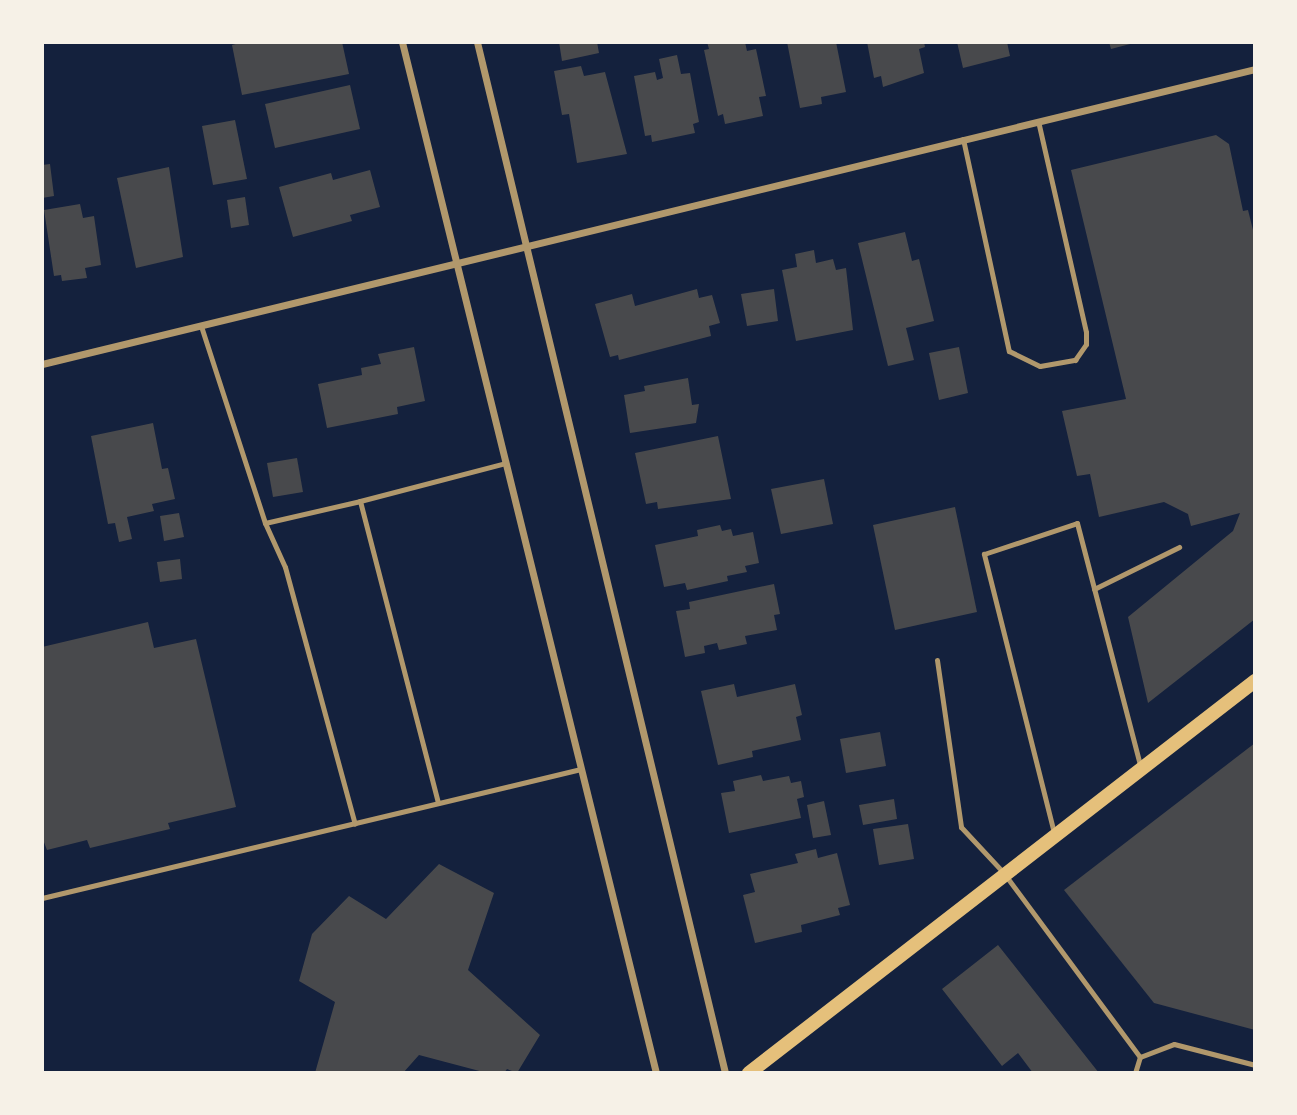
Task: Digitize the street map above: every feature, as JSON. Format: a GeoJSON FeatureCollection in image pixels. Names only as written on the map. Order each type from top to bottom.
{"type":"FeatureCollection","features":[{"type":"Feature","properties":{"kind":"main road"},"geometry":{"type":"LineString","coordinates":[[749,1073],[1003,872],[1255,681]]}},
{"type":"Feature","properties":{"kind":"street"},"geometry":{"type":"LineString","coordinates":[[402,42],[509,463],[656,1073]]}},
{"type":"Feature","properties":{"kind":"street"},"geometry":{"type":"LineString","coordinates":[[477,42],[724,1073]]}},
{"type":"Feature","properties":{"kind":"street"},"geometry":{"type":"LineString","coordinates":[[42,364],[1255,69]]}},
{"type":"Feature","properties":{"kind":"lane"},"geometry":{"type":"LineString","coordinates":[[963,139],[1009,351],[1040,366],[1074,360],[1086,344],[1086,332],[1038,121]]}},
{"type":"Feature","properties":{"kind":"lane"},"geometry":{"type":"LineString","coordinates":[[201,326],[265,523],[285,567],[355,824]]}},
{"type":"Feature","properties":{"kind":"lane"},"geometry":{"type":"LineString","coordinates":[[265,523],[509,463]]}},
{"type":"Feature","properties":{"kind":"lane"},"geometry":{"type":"LineString","coordinates":[[360,501],[439,803]]}},
{"type":"Feature","properties":{"kind":"lane"},"geometry":{"type":"LineString","coordinates":[[1054,833],[984,554],[1076,523],[1141,768]]}},
{"type":"Feature","properties":{"kind":"lane"},"geometry":{"type":"LineString","coordinates":[[1094,589],[1179,547]]}},
{"type":"Feature","properties":{"kind":"lane"},"geometry":{"type":"LineString","coordinates":[[937,660],[961,827],[1003,872],[1140,1057]]}},
{"type":"Feature","properties":{"kind":"lane"},"geometry":{"type":"LineString","coordinates":[[42,898],[581,769]]}},
{"type":"Feature","properties":{"kind":"lane"},"geometry":{"type":"LineString","coordinates":[[1140,1057],[1174,1044],[1255,1065]]}},
{"type":"Feature","properties":{"kind":"lane"},"geometry":{"type":"LineString","coordinates":[[1135,1073],[1140,1057]]}},
{"type":"Feature","properties":{"kind":"building"},"geometry":{"type":"Polygon","coordinates":[[[243,42],[342,42],[349,74],[242,95],[232,45],[243,42]]]}},
{"type":"Feature","properties":{"kind":"building"},"geometry":{"type":"Polygon","coordinates":[[[559,42],[597,42],[599,53],[562,61],[559,42]]]}},
{"type":"Feature","properties":{"kind":"building"},"geometry":{"type":"Polygon","coordinates":[[[707,42],[745,42],[747,51],[756,49],[766,96],[759,97],[763,116],[725,124],[723,114],[718,116],[704,50],[709,49],[707,42]]]}},
{"type":"Feature","properties":{"kind":"building"},"geometry":{"type":"Polygon","coordinates":[[[787,42],[836,42],[846,92],[821,97],[822,104],[800,108],[787,42]]]}},
{"type":"Feature","properties":{"kind":"building"},"geometry":{"type":"Polygon","coordinates":[[[867,42],[924,42],[925,47],[919,49],[924,73],[883,87],[881,76],[874,78],[867,42]]]}},
{"type":"Feature","properties":{"kind":"building"},"geometry":{"type":"Polygon","coordinates":[[[957,42],[1007,42],[1010,56],[963,68],[957,42]]]}},
{"type":"Feature","properties":{"kind":"building"},"geometry":{"type":"Polygon","coordinates":[[[1109,42],[1134,42],[1134,43],[1111,49],[1109,42]]]}},
{"type":"Feature","properties":{"kind":"building"},"geometry":{"type":"Polygon","coordinates":[[[677,55],[681,74],[690,73],[699,122],[693,124],[695,133],[652,142],[651,135],[645,136],[634,76],[655,72],[657,80],[663,78],[659,59],[677,55]]]}},
{"type":"Feature","properties":{"kind":"building"},"geometry":{"type":"Polygon","coordinates":[[[581,66],[584,76],[605,72],[627,154],[577,163],[569,114],[562,115],[554,71],[581,66]]]}},
{"type":"Feature","properties":{"kind":"building"},"geometry":{"type":"Polygon","coordinates":[[[350,85],[360,129],[275,148],[265,104],[350,85]]]}},
{"type":"Feature","properties":{"kind":"building"},"geometry":{"type":"Polygon","coordinates":[[[235,120],[247,179],[213,185],[202,126],[235,120]]]}},
{"type":"Feature","properties":{"kind":"building"},"geometry":{"type":"Polygon","coordinates":[[[1216,135],[1229,144],[1243,211],[1248,210],[1255,238],[1255,619],[1148,703],[1128,617],[1233,531],[1240,513],[1191,526],[1188,514],[1164,502],[1099,517],[1090,474],[1077,476],[1062,411],[1126,399],[1071,170],[1216,135]]]}},
{"type":"Feature","properties":{"kind":"building"},"geometry":{"type":"Polygon","coordinates":[[[50,164],[54,196],[42,198],[42,165],[50,164]]]}},
{"type":"Feature","properties":{"kind":"building"},"geometry":{"type":"Polygon","coordinates":[[[169,167],[183,257],[136,268],[117,178],[169,167]]]}},
{"type":"Feature","properties":{"kind":"building"},"geometry":{"type":"Polygon","coordinates":[[[370,170],[380,207],[350,215],[352,221],[293,237],[279,187],[331,173],[333,180],[370,170]]]}},
{"type":"Feature","properties":{"kind":"building"},"geometry":{"type":"Polygon","coordinates":[[[245,197],[249,225],[231,228],[227,200],[245,197]]]}},
{"type":"Feature","properties":{"kind":"building"},"geometry":{"type":"Polygon","coordinates":[[[80,204],[83,218],[94,216],[101,265],[85,268],[87,278],[62,281],[61,275],[54,276],[44,210],[80,204]]]}},
{"type":"Feature","properties":{"kind":"building"},"geometry":{"type":"Polygon","coordinates":[[[905,232],[912,261],[919,259],[934,321],[906,328],[914,360],[888,366],[858,243],[905,232]]]}},
{"type":"Feature","properties":{"kind":"building"},"geometry":{"type":"Polygon","coordinates":[[[814,250],[816,263],[833,259],[836,270],[846,268],[853,330],[796,341],[782,270],[797,267],[795,254],[814,250]]]}},
{"type":"Feature","properties":{"kind":"building"},"geometry":{"type":"Polygon","coordinates":[[[697,289],[699,298],[712,295],[720,323],[709,326],[711,336],[619,360],[618,355],[610,357],[595,304],[632,294],[635,306],[697,289]]]}},
{"type":"Feature","properties":{"kind":"building"},"geometry":{"type":"Polygon","coordinates":[[[774,289],[778,321],[747,326],[741,294],[774,289]]]}},
{"type":"Feature","properties":{"kind":"building"},"geometry":{"type":"Polygon","coordinates":[[[414,347],[425,401],[397,407],[398,414],[327,428],[318,384],[362,375],[361,368],[381,364],[378,354],[414,347]]]}},
{"type":"Feature","properties":{"kind":"building"},"geometry":{"type":"Polygon","coordinates":[[[959,347],[968,393],[939,400],[929,353],[959,347]]]}},
{"type":"Feature","properties":{"kind":"building"},"geometry":{"type":"Polygon","coordinates":[[[688,378],[692,405],[699,404],[696,423],[630,433],[624,395],[645,391],[644,386],[688,378]]]}},
{"type":"Feature","properties":{"kind":"building"},"geometry":{"type":"Polygon","coordinates":[[[153,423],[162,469],[168,468],[175,499],[152,504],[154,511],[127,517],[132,539],[119,542],[115,523],[108,524],[91,436],[153,423]]]}},
{"type":"Feature","properties":{"kind":"building"},"geometry":{"type":"Polygon","coordinates":[[[718,436],[731,499],[658,509],[657,502],[646,504],[635,453],[718,436]]]}},
{"type":"Feature","properties":{"kind":"building"},"geometry":{"type":"Polygon","coordinates":[[[297,458],[303,492],[273,497],[267,463],[297,458]]]}},
{"type":"Feature","properties":{"kind":"building"},"geometry":{"type":"Polygon","coordinates":[[[824,479],[833,524],[781,534],[771,489],[824,479]]]}},
{"type":"Feature","properties":{"kind":"building"},"geometry":{"type":"Polygon","coordinates":[[[955,507],[977,612],[895,630],[873,525],[955,507]]]}},
{"type":"Feature","properties":{"kind":"building"},"geometry":{"type":"Polygon","coordinates":[[[179,513],[184,537],[164,541],[160,516],[179,513]]]}},
{"type":"Feature","properties":{"kind":"building"},"geometry":{"type":"Polygon","coordinates":[[[720,525],[722,531],[731,529],[733,536],[753,532],[759,563],[745,566],[747,572],[727,576],[728,581],[687,590],[685,583],[664,587],[655,545],[698,536],[697,530],[720,525]]]}},
{"type":"Feature","properties":{"kind":"building"},"geometry":{"type":"Polygon","coordinates":[[[180,559],[182,579],[160,582],[157,562],[180,559]]]}},
{"type":"Feature","properties":{"kind":"building"},"geometry":{"type":"Polygon","coordinates":[[[774,584],[780,614],[774,615],[777,630],[745,636],[747,644],[719,650],[717,643],[704,646],[705,653],[685,657],[676,611],[690,609],[689,602],[774,584]]]}},
{"type":"Feature","properties":{"kind":"building"},"geometry":{"type":"Polygon","coordinates":[[[148,622],[154,648],[196,639],[236,807],[168,823],[170,829],[90,848],[87,840],[47,850],[42,837],[42,647],[148,622]]]}},
{"type":"Feature","properties":{"kind":"building"},"geometry":{"type":"Polygon","coordinates":[[[734,684],[737,697],[795,684],[802,715],[796,717],[801,740],[752,751],[753,757],[718,765],[701,691],[734,684]]]}},
{"type":"Feature","properties":{"kind":"building"},"geometry":{"type":"Polygon","coordinates":[[[880,732],[886,766],[846,773],[840,739],[880,732]]]}},
{"type":"Feature","properties":{"kind":"building"},"geometry":{"type":"Polygon","coordinates":[[[1255,743],[1255,1030],[1154,1003],[1064,890],[1255,743]]]}},
{"type":"Feature","properties":{"kind":"building"},"geometry":{"type":"Polygon","coordinates":[[[761,775],[763,781],[789,776],[791,783],[801,781],[804,797],[797,799],[801,818],[729,833],[721,793],[735,791],[733,781],[761,775]]]}},
{"type":"Feature","properties":{"kind":"building"},"geometry":{"type":"Polygon","coordinates":[[[894,799],[897,819],[863,825],[859,805],[894,799]]]}},
{"type":"Feature","properties":{"kind":"building"},"geometry":{"type":"Polygon","coordinates":[[[824,801],[831,835],[813,838],[807,805],[824,801]]]}},
{"type":"Feature","properties":{"kind":"building"},"geometry":{"type":"Polygon","coordinates":[[[908,824],[914,859],[879,865],[873,829],[908,824]]]}},
{"type":"Feature","properties":{"kind":"building"},"geometry":{"type":"Polygon","coordinates":[[[816,849],[818,858],[837,853],[850,905],[838,908],[840,915],[801,925],[802,932],[755,943],[743,895],[755,892],[750,874],[798,863],[795,854],[816,849]]]}},
{"type":"Feature","properties":{"kind":"building"},"geometry":{"type":"Polygon","coordinates":[[[439,864],[494,893],[468,970],[540,1035],[517,1073],[507,1069],[504,1073],[487,1073],[419,1055],[403,1073],[315,1073],[335,1002],[299,981],[312,934],[349,896],[386,919],[439,864]]]}},
{"type":"Feature","properties":{"kind":"building"},"geometry":{"type":"Polygon","coordinates":[[[998,945],[1099,1073],[1033,1073],[1018,1053],[1002,1066],[942,989],[998,945]]]}}]}
